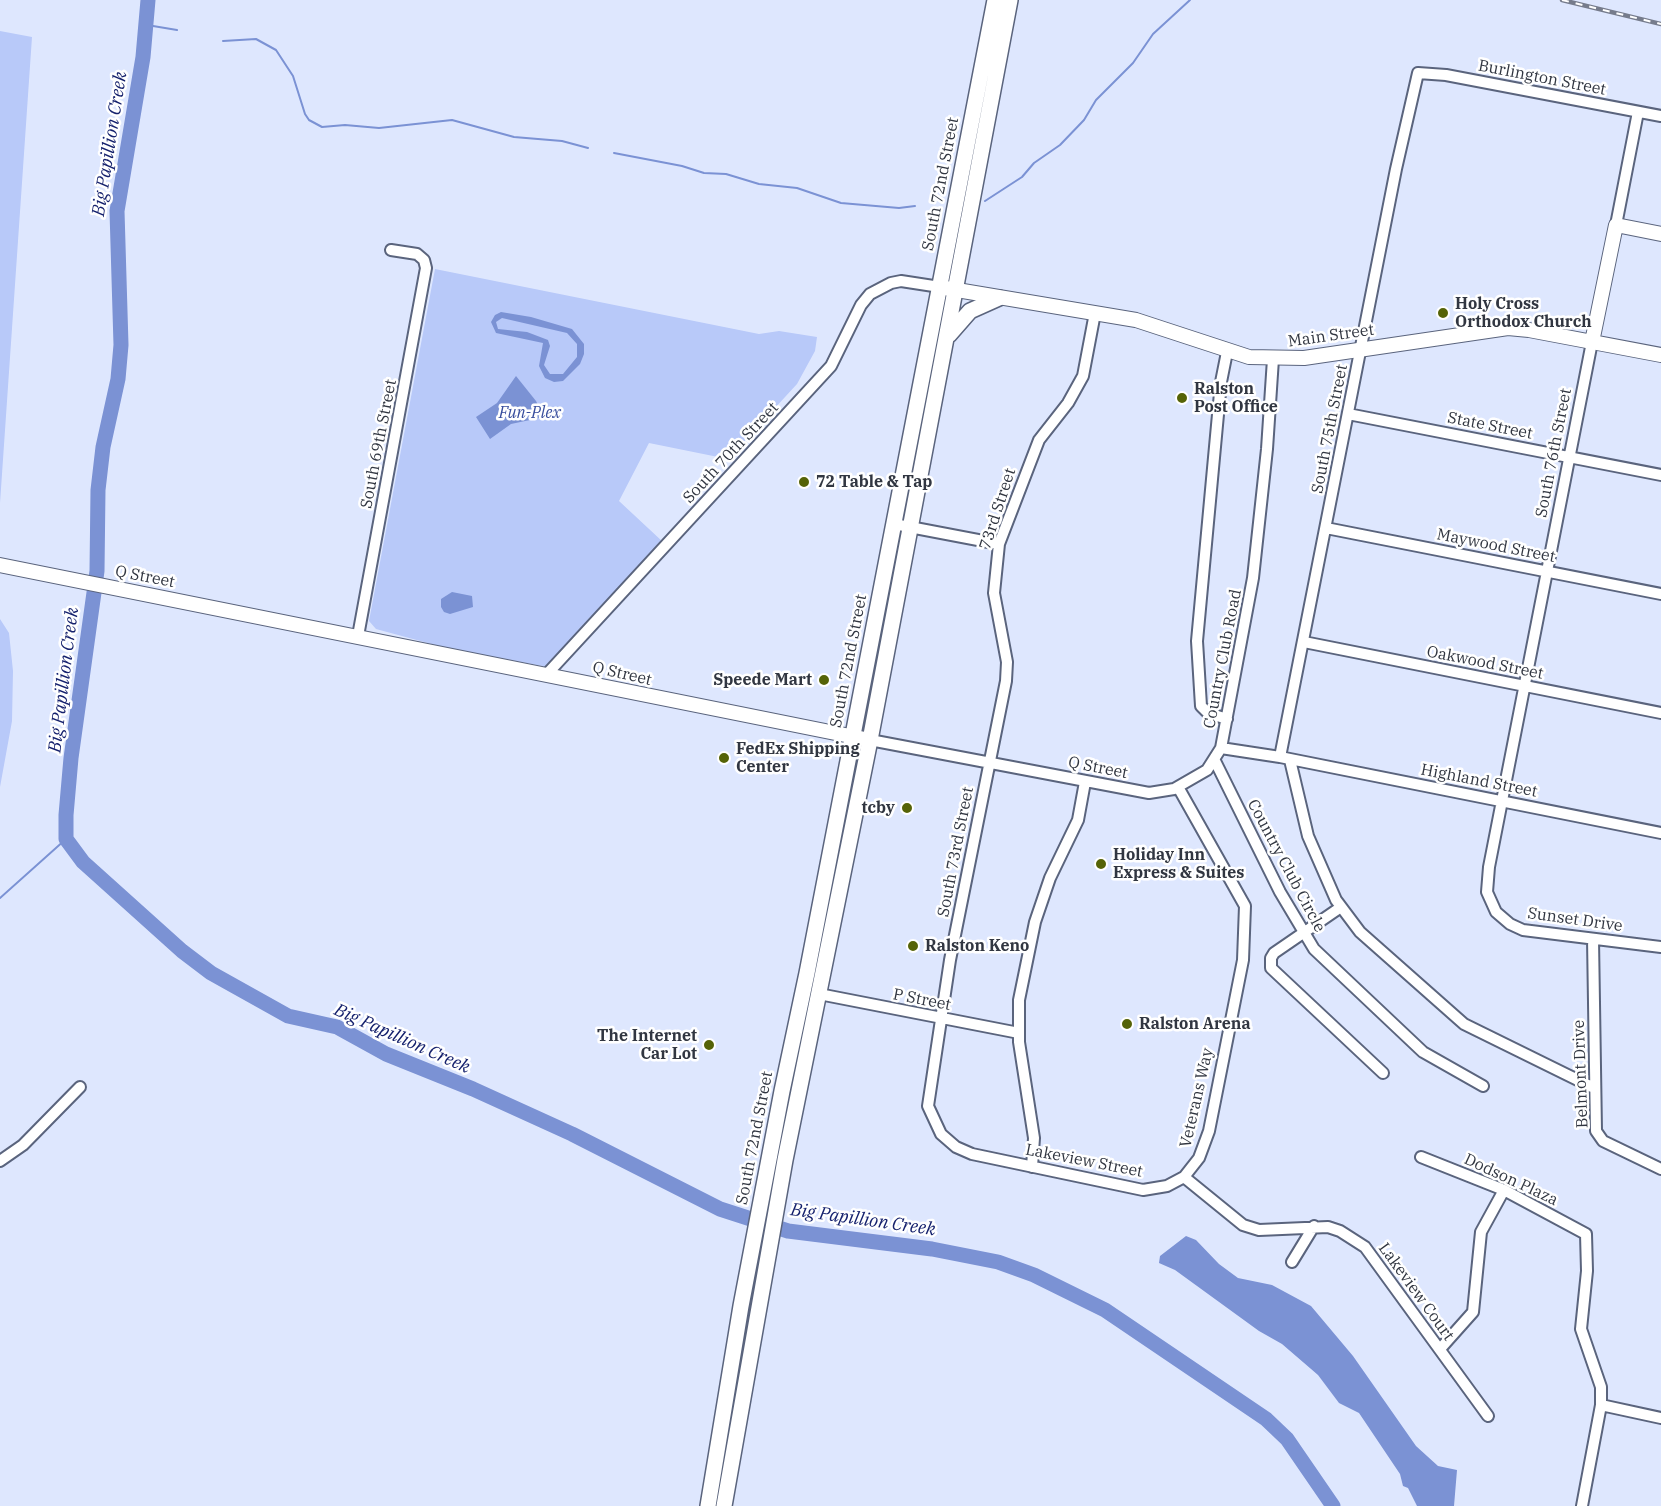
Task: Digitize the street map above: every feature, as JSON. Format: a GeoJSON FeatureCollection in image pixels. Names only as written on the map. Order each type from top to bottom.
{"type":"FeatureCollection","features":[{"type":"Feature","properties":{"kind":"main road","name":"South 72nd Street"},"geometry":{"type":"LineString","coordinates":[[708,1506],[750,1259],[818,919],[995,0]]}},
{"type":"Feature","properties":{"kind":"main road","name":"South 72nd Street"},"geometry":{"type":"LineString","coordinates":[[724,1506],[780,1188],[870,740],[1010,0]]}},
{"type":"Feature","properties":{"kind":"main road"},"geometry":{"type":"LineString","coordinates":[[1616,225],[1661,234]]}},
{"type":"Feature","properties":{"kind":"main road","name":"South 76th Street"},"geometry":{"type":"LineString","coordinates":[[1592,342],[1616,225]]}},
{"type":"Feature","properties":{"kind":"main road","name":"Main Street"},"geometry":{"type":"LineString","coordinates":[[940,287],[1152,324],[1227,352],[1273,359],[1304,358],[1508,328],[1661,355]]}},
{"type":"Feature","properties":{"kind":"main road"},"geometry":{"type":"LineString","coordinates":[[946,340],[970,311],[999,298]]}},
{"type":"Feature","properties":{"kind":"main road","name":"Q Street"},"geometry":{"type":"LineString","coordinates":[[0,565],[870,740]]}},
{"type":"Feature","properties":{"kind":"main road"},"geometry":{"type":"LineString","coordinates":[[818,919],[822,936],[815,985],[819,994]]}},
{"type":"Feature","properties":{"kind":"street","name":"Burlington Street"},"geometry":{"type":"LineString","coordinates":[[1418,73],[1446,75],[1661,116]]}},
{"type":"Feature","properties":{"kind":"street","name":"South 75th Street"},"geometry":{"type":"LineString","coordinates":[[1285,758],[1304,642],[1348,414],[1396,169],[1418,73]]}},
{"type":"Feature","properties":{"kind":"street","name":"South 76th Street"},"geometry":{"type":"LineString","coordinates":[[1616,225],[1638,112]]}},
{"type":"Feature","properties":{"kind":"street","name":"South 69th Street"},"geometry":{"type":"LineString","coordinates":[[358,636],[426,268],[422,258],[417,254],[391,250]]}},
{"type":"Feature","properties":{"kind":"street","name":"South 70th Street"},"geometry":{"type":"LineString","coordinates":[[547,674],[831,366],[861,305],[870,294],[901,281],[940,287]]}},
{"type":"Feature","properties":{"kind":"street","name":"73rd Street"},"geometry":{"type":"LineString","coordinates":[[989,764],[1006,681],[1007,662],[994,593],[999,544],[1039,440],[1068,404],[1083,376],[1095,313]]}},
{"type":"Feature","properties":{"kind":"street","name":"South 76th Street"},"geometry":{"type":"LineString","coordinates":[[1503,801],[1592,342]]}},
{"type":"Feature","properties":{"kind":"street"},"geometry":{"type":"LineString","coordinates":[[1227,352],[1221,382],[1197,641],[1201,706],[1208,713],[1227,719]]}},
{"type":"Feature","properties":{"kind":"street","name":"Country Club Road"},"geometry":{"type":"LineString","coordinates":[[1273,359],[1267,449],[1253,578],[1221,748],[1285,758]]}},
{"type":"Feature","properties":{"kind":"street","name":"State Street"},"geometry":{"type":"LineString","coordinates":[[1348,414],[1661,475]]}},
{"type":"Feature","properties":{"kind":"street"},"geometry":{"type":"LineString","coordinates":[[894,524],[999,544]]}},
{"type":"Feature","properties":{"kind":"street","name":"Maywood Street"},"geometry":{"type":"LineString","coordinates":[[1326,528],[1661,594]]}},
{"type":"Feature","properties":{"kind":"street","name":"Oakwood Street"},"geometry":{"type":"LineString","coordinates":[[1304,642],[1661,713]]}},
{"type":"Feature","properties":{"kind":"street","name":"Q Street"},"geometry":{"type":"LineString","coordinates":[[870,740],[1149,793],[1178,787],[1207,770],[1215,761],[1221,748]]}},
{"type":"Feature","properties":{"kind":"street"},"geometry":{"type":"LineString","coordinates":[[1285,758],[1308,836],[1341,907],[1360,932],[1464,1024],[1594,1088]]}},
{"type":"Feature","properties":{"kind":"street","name":"Highland Street"},"geometry":{"type":"LineString","coordinates":[[1285,758],[1661,833]]}},
{"type":"Feature","properties":{"kind":"street","name":"Country Club Circle"},"geometry":{"type":"LineString","coordinates":[[1215,761],[1302,932],[1326,963],[1423,1052],[1483,1086]]}},
{"type":"Feature","properties":{"kind":"street","name":"South 73rd Street"},"geometry":{"type":"LineString","coordinates":[[933,1123],[928,1106],[940,1019],[989,764]]}},
{"type":"Feature","properties":{"kind":"street"},"geometry":{"type":"LineString","coordinates":[[1032,1167],[1034,1138],[1025,1088],[1019,1033],[1019,1000],[1035,922],[1050,878],[1078,820],[1085,782]]}},
{"type":"Feature","properties":{"kind":"street","name":"Veterans Way"},"geometry":{"type":"LineString","coordinates":[[1178,787],[1245,906],[1246,926],[1243,960],[1209,1131],[1199,1158],[1184,1178]]}},
{"type":"Feature","properties":{"kind":"street","name":"Sunset Drive"},"geometry":{"type":"LineString","coordinates":[[1503,801],[1487,883],[1490,902],[1496,912],[1510,924],[1523,930],[1661,947]]}},
{"type":"Feature","properties":{"kind":"street"},"geometry":{"type":"LineString","coordinates":[[1341,907],[1274,953],[1271,958],[1271,968],[1383,1073]]}},
{"type":"Feature","properties":{"kind":"street","name":"Belmont Drive"},"geometry":{"type":"LineString","coordinates":[[1593,939],[1594,1125],[1599,1136],[1661,1169]]}},
{"type":"Feature","properties":{"kind":"street","name":"P Street"},"geometry":{"type":"LineString","coordinates":[[819,994],[1019,1033]]}},
{"type":"Feature","properties":{"kind":"street"},"geometry":{"type":"LineString","coordinates":[[0,1161],[23,1145],[80,1087]]}},
{"type":"Feature","properties":{"kind":"street","name":"Lakeview Street"},"geometry":{"type":"LineString","coordinates":[[933,1123],[941,1134],[964,1150],[1032,1167],[1143,1190],[1167,1186],[1184,1178]]}},
{"type":"Feature","properties":{"kind":"street","name":"Dodson Plaza"},"geometry":{"type":"LineString","coordinates":[[1421,1157],[1504,1190],[1586,1234],[1587,1271],[1581,1329],[1601,1387],[1601,1405]]}},
{"type":"Feature","properties":{"kind":"street","name":"Lakeview Court"},"geometry":{"type":"LineString","coordinates":[[1184,1178],[1243,1225],[1258,1230],[1314,1226],[1340,1231],[1365,1246],[1488,1416]]}},
{"type":"Feature","properties":{"kind":"street"},"geometry":{"type":"LineString","coordinates":[[1440,1349],[1473,1312],[1481,1232],[1504,1190]]}},
{"type":"Feature","properties":{"kind":"street"},"geometry":{"type":"LineString","coordinates":[[1292,1262],[1314,1226]]}},
{"type":"Feature","properties":{"kind":"street"},"geometry":{"type":"LineString","coordinates":[[1582,1506],[1601,1405],[1661,1418]]}},
{"type":"Feature","properties":{"kind":"green space"},"geometry":{"type":"Polygon","coordinates":[[[0,31],[32,37],[0,503],[0,31]]]}},
{"type":"Feature","properties":{"kind":"green space","name":"Fun-Plex"},"geometry":{"type":"Polygon","coordinates":[[[435,269],[759,334],[779,331],[817,337],[815,351],[797,384],[728,459],[649,443],[619,501],[663,542],[548,667],[450,649],[376,629],[369,621],[435,269]]]}},
{"type":"Feature","properties":{"kind":"green space"},"geometry":{"type":"Polygon","coordinates":[[[0,619],[9,633],[13,671],[12,721],[0,787],[0,619]]]}},
{"type":"Feature","properties":{"kind":"shaded area"},"geometry":{"type":"Polygon","coordinates":[[[501,312],[531,317],[572,329],[584,344],[584,354],[580,364],[563,381],[554,382],[545,378],[539,366],[543,343],[496,333],[491,322],[495,315],[501,312]],[[502,318],[496,322],[498,329],[527,332],[548,340],[550,346],[544,365],[550,374],[563,374],[577,357],[577,344],[567,333],[502,318]]]}},
{"type":"Feature","properties":{"kind":"shaded area"},"geometry":{"type":"Polygon","coordinates":[[[516,376],[536,401],[544,417],[511,424],[490,439],[476,417],[497,403],[516,376]]]}},
{"type":"Feature","properties":{"kind":"shaded area"},"geometry":{"type":"Polygon","coordinates":[[[452,592],[472,596],[473,607],[450,614],[444,612],[441,599],[452,592]]]}},
{"type":"Feature","properties":{"kind":"shaded area"},"geometry":{"type":"Polygon","coordinates":[[[1186,1236],[1196,1240],[1219,1264],[1238,1278],[1272,1285],[1311,1306],[1353,1356],[1416,1446],[1438,1466],[1457,1470],[1454,1506],[1417,1506],[1408,1488],[1403,1486],[1400,1474],[1359,1413],[1339,1403],[1318,1375],[1282,1344],[1259,1331],[1175,1270],[1159,1263],[1160,1256],[1186,1236]]]}},
{"type":"Feature","properties":{"kind":"waterway","name":"Big Papillion Creek"},"geometry":{"type":"LineString","coordinates":[[148,0],[143,57],[117,211],[121,345],[118,379],[103,447],[98,490],[97,571],[71,758],[66,815],[66,839],[83,862],[182,951],[211,973],[288,1016],[337,1027],[386,1054],[473,1089],[572,1134],[720,1209],[788,1231],[932,1249],[998,1262],[1034,1275],[1105,1310],[1266,1419],[1287,1439],[1333,1506]]}},
{"type":"Feature","properties":{"kind":"waterway"},"geometry":{"type":"LineString","coordinates":[[985,201],[1022,177],[1034,163],[1060,145],[1084,120],[1096,100],[1133,63],[1153,34],[1190,0]]}},
{"type":"Feature","properties":{"kind":"waterway"},"geometry":{"type":"LineString","coordinates":[[147,25],[177,30]]}},
{"type":"Feature","properties":{"kind":"waterway"},"geometry":{"type":"LineString","coordinates":[[223,41],[256,39],[276,50],[293,76],[305,114],[309,120],[322,127],[345,125],[379,128],[452,120],[514,137],[562,141],[588,148]]}},
{"type":"Feature","properties":{"kind":"waterway"},"geometry":{"type":"LineString","coordinates":[[614,153],[682,166],[704,173],[726,174],[759,184],[797,188],[841,203],[899,208],[915,206]]}},
{"type":"Feature","properties":{"kind":"waterway"},"geometry":{"type":"LineString","coordinates":[[0,898],[66,839]]}},
{"type":"Feature","properties":{"kind":"railway"},"geometry":{"type":"LineString","coordinates":[[1562,0],[1661,24]]}},
{"type":"Feature","properties":{"kind":"place","name":"Holy Cross Orthodox Church"},"geometry":{"type":"Point","coordinates":[1443,313]}},
{"type":"Feature","properties":{"kind":"place","name":"Ralston Post Office"},"geometry":{"type":"Point","coordinates":[1182,398]}},
{"type":"Feature","properties":{"kind":"place","name":"72 Table & Tap"},"geometry":{"type":"Point","coordinates":[804,482]}},
{"type":"Feature","properties":{"kind":"place","name":"Speede Mart"},"geometry":{"type":"Point","coordinates":[824,680]}},
{"type":"Feature","properties":{"kind":"place","name":"FedEx Shipping Center"},"geometry":{"type":"Point","coordinates":[724,758]}},
{"type":"Feature","properties":{"kind":"place","name":"tcby"},"geometry":{"type":"Point","coordinates":[907,808]}},
{"type":"Feature","properties":{"kind":"place","name":"Holiday Inn Express & Suites"},"geometry":{"type":"Point","coordinates":[1101,864]}},
{"type":"Feature","properties":{"kind":"place","name":"Ralston Keno"},"geometry":{"type":"Point","coordinates":[913,946]}},
{"type":"Feature","properties":{"kind":"place","name":"Ralston Arena"},"geometry":{"type":"Point","coordinates":[1127,1024]}},
{"type":"Feature","properties":{"kind":"place","name":"The Internet Car Lot"},"geometry":{"type":"Point","coordinates":[709,1045]}}]}
